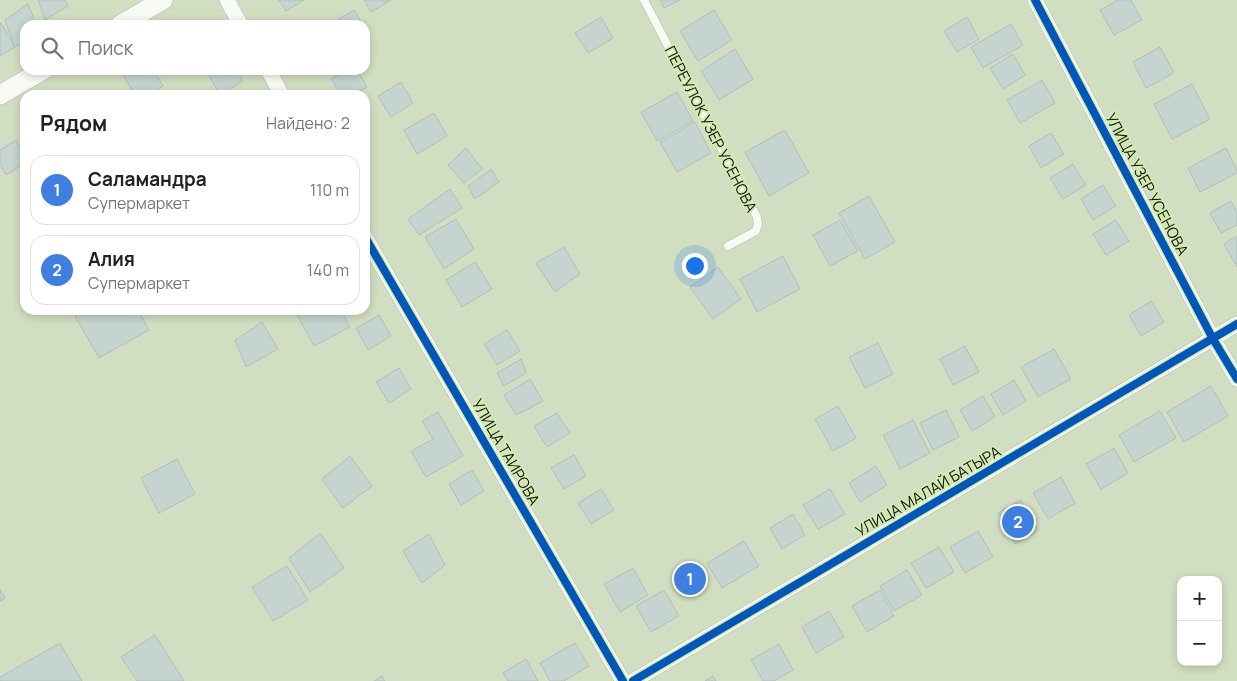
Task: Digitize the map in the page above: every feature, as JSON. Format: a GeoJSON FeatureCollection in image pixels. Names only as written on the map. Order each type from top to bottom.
{"type":"FeatureCollection","features":[{"type":"Feature","properties":{"kind":"street"},"geometry":{"type":"LineString","coordinates":[[128,20],[162,0]]}},
{"type":"Feature","properties":{"kind":"street"},"geometry":{"type":"LineString","coordinates":[[227,0],[239,20]]}},
{"type":"Feature","properties":{"kind":"street","name":"УЛИЦА УЗЕР УСЕНОВА"},"geometry":{"type":"LineString","coordinates":[[1034,0],[1213,340],[1237,379]]}},
{"type":"Feature","properties":{"kind":"street"},"geometry":{"type":"LineString","coordinates":[[0,95],[34,75]]}},
{"type":"Feature","properties":{"kind":"street"},"geometry":{"type":"LineString","coordinates":[[271,75],[279,90]]}},
{"type":"Feature","properties":{"kind":"street","name":"УЛИЦА ТАИРОВА"},"geometry":{"type":"LineString","coordinates":[[370,247],[623,681]]}},
{"type":"Feature","properties":{"kind":"street","name":"УЛИЦА МАЛАЙ БАТЫРА"},"geometry":{"type":"LineString","coordinates":[[633,681],[1213,340],[1237,324]]}},
{"type":"Feature","properties":{"kind":"lane","name":"ПЕРЕУЛОК УЗЕР УСЕНОВА"},"geometry":{"type":"LineString","coordinates":[[644,0],[757,217],[758,224],[756,230],[728,246]]}},
{"type":"Feature","properties":{"kind":"building"},"geometry":{"type":"Polygon","coordinates":[[[38,0],[65,0],[68,6],[45,20],[38,0]]]}},
{"type":"Feature","properties":{"kind":"building"},"geometry":{"type":"Polygon","coordinates":[[[279,0],[304,0],[286,11],[279,0]]]}},
{"type":"Feature","properties":{"kind":"building"},"geometry":{"type":"Polygon","coordinates":[[[364,0],[391,0],[371,12],[364,0]]]}},
{"type":"Feature","properties":{"kind":"building"},"geometry":{"type":"Polygon","coordinates":[[[660,0],[680,0],[664,8],[660,0]]]}},
{"type":"Feature","properties":{"kind":"building"},"geometry":{"type":"Polygon","coordinates":[[[1118,0],[1131,0],[1142,20],[1114,35],[1100,10],[1118,0]]]}},
{"type":"Feature","properties":{"kind":"building"},"geometry":{"type":"Polygon","coordinates":[[[28,4],[35,20],[20,20],[20,44],[15,47],[5,20],[28,4]]]}},
{"type":"Feature","properties":{"kind":"building"},"geometry":{"type":"Polygon","coordinates":[[[354,10],[360,20],[338,20],[354,10]]]}},
{"type":"Feature","properties":{"kind":"building"},"geometry":{"type":"Polygon","coordinates":[[[714,10],[732,40],[698,61],[680,31],[714,10]]]}},
{"type":"Feature","properties":{"kind":"building"},"geometry":{"type":"Polygon","coordinates":[[[601,17],[613,38],[588,53],[575,33],[601,17]]]}},
{"type":"Feature","properties":{"kind":"building"},"geometry":{"type":"Polygon","coordinates":[[[967,17],[979,39],[957,52],[944,31],[967,17]]]}},
{"type":"Feature","properties":{"kind":"building"},"geometry":{"type":"Polygon","coordinates":[[[0,24],[15,47],[0,56],[0,24]]]}},
{"type":"Feature","properties":{"kind":"building"},"geometry":{"type":"Polygon","coordinates":[[[1011,24],[1023,45],[983,68],[971,47],[1011,24]]]}},
{"type":"Feature","properties":{"kind":"building"},"geometry":{"type":"Polygon","coordinates":[[[1160,47],[1174,73],[1146,88],[1133,62],[1160,47]]]}},
{"type":"Feature","properties":{"kind":"building"},"geometry":{"type":"Polygon","coordinates":[[[735,49],[753,79],[719,100],[701,71],[735,49]]]}},
{"type":"Feature","properties":{"kind":"building"},"geometry":{"type":"Polygon","coordinates":[[[1013,54],[1025,75],[1003,89],[990,68],[1013,54]]]}},
{"type":"Feature","properties":{"kind":"building"},"geometry":{"type":"Polygon","coordinates":[[[123,75],[157,75],[163,86],[157,90],[132,90],[123,75]]]}},
{"type":"Feature","properties":{"kind":"building"},"geometry":{"type":"Polygon","coordinates":[[[209,75],[239,75],[243,81],[228,90],[217,90],[209,75]]]}},
{"type":"Feature","properties":{"kind":"building"},"geometry":{"type":"Polygon","coordinates":[[[338,75],[360,75],[367,87],[362,90],[338,90],[331,79],[338,75]]]}},
{"type":"Feature","properties":{"kind":"building"},"geometry":{"type":"Polygon","coordinates":[[[1042,80],[1055,103],[1020,123],[1007,100],[1042,80]]]}},
{"type":"Feature","properties":{"kind":"building"},"geometry":{"type":"Polygon","coordinates":[[[401,82],[413,103],[391,117],[378,96],[401,82]]]}},
{"type":"Feature","properties":{"kind":"building"},"geometry":{"type":"Polygon","coordinates":[[[1192,84],[1210,119],[1172,139],[1154,104],[1192,84]]]}},
{"type":"Feature","properties":{"kind":"building"},"geometry":{"type":"Polygon","coordinates":[[[677,92],[693,121],[657,141],[641,112],[677,92]]]}},
{"type":"Feature","properties":{"kind":"building"},"geometry":{"type":"Polygon","coordinates":[[[434,113],[447,136],[417,154],[404,130],[434,113]]]}},
{"type":"Feature","properties":{"kind":"building"},"geometry":{"type":"Polygon","coordinates":[[[695,122],[711,153],[677,172],[660,142],[695,122]]]}},
{"type":"Feature","properties":{"kind":"building"},"geometry":{"type":"Polygon","coordinates":[[[785,130],[809,173],[769,196],[745,152],[785,130]]]}},
{"type":"Feature","properties":{"kind":"building"},"geometry":{"type":"Polygon","coordinates":[[[1051,133],[1064,154],[1041,168],[1029,146],[1051,133]]]}},
{"type":"Feature","properties":{"kind":"building"},"geometry":{"type":"Polygon","coordinates":[[[16,140],[20,146],[20,166],[6,175],[0,164],[0,150],[16,140]]]}},
{"type":"Feature","properties":{"kind":"building"},"geometry":{"type":"Polygon","coordinates":[[[466,148],[482,169],[464,183],[448,165],[466,148]]]}},
{"type":"Feature","properties":{"kind":"building"},"geometry":{"type":"Polygon","coordinates":[[[1226,148],[1237,173],[1200,192],[1188,168],[1226,148]]]}},
{"type":"Feature","properties":{"kind":"building"},"geometry":{"type":"Polygon","coordinates":[[[1073,164],[1086,185],[1063,199],[1050,178],[1073,164]]]}},
{"type":"Feature","properties":{"kind":"building"},"geometry":{"type":"Polygon","coordinates":[[[491,169],[499,182],[475,199],[468,186],[491,169]]]}},
{"type":"Feature","properties":{"kind":"building"},"geometry":{"type":"Polygon","coordinates":[[[1103,185],[1116,206],[1093,220],[1081,199],[1103,185]]]}},
{"type":"Feature","properties":{"kind":"building"},"geometry":{"type":"Polygon","coordinates":[[[450,189],[462,208],[419,235],[408,219],[450,189]]]}},
{"type":"Feature","properties":{"kind":"building"},"geometry":{"type":"Polygon","coordinates":[[[869,196],[895,242],[865,259],[839,213],[869,196]]]}},
{"type":"Feature","properties":{"kind":"building"},"geometry":{"type":"Polygon","coordinates":[[[1231,201],[1237,213],[1237,225],[1221,233],[1210,213],[1231,201]]]}},
{"type":"Feature","properties":{"kind":"building"},"geometry":{"type":"Polygon","coordinates":[[[456,219],[474,249],[444,269],[425,237],[456,219]]]}},
{"type":"Feature","properties":{"kind":"building"},"geometry":{"type":"Polygon","coordinates":[[[840,220],[858,251],[830,266],[813,235],[840,220]]]}},
{"type":"Feature","properties":{"kind":"building"},"geometry":{"type":"Polygon","coordinates":[[[1116,220],[1129,241],[1106,255],[1093,234],[1116,220]]]}},
{"type":"Feature","properties":{"kind":"building"},"geometry":{"type":"Polygon","coordinates":[[[1237,236],[1237,267],[1224,244],[1237,236]]]}},
{"type":"Feature","properties":{"kind":"building"},"geometry":{"type":"Polygon","coordinates":[[[564,247],[580,274],[555,292],[536,263],[564,247]]]}},
{"type":"Feature","properties":{"kind":"building"},"geometry":{"type":"Polygon","coordinates":[[[783,256],[800,289],[757,312],[740,279],[783,256]]]}},
{"type":"Feature","properties":{"kind":"building"},"geometry":{"type":"Polygon","coordinates":[[[475,262],[492,289],[462,307],[446,280],[475,262]]]}},
{"type":"Feature","properties":{"kind":"building"},"geometry":{"type":"Polygon","coordinates":[[[718,267],[741,299],[713,319],[690,287],[718,267]]]}},
{"type":"Feature","properties":{"kind":"building"},"geometry":{"type":"Polygon","coordinates":[[[1151,301],[1164,322],[1141,336],[1129,315],[1151,301]]]}},
{"type":"Feature","properties":{"kind":"building"},"geometry":{"type":"Polygon","coordinates":[[[141,315],[149,330],[99,358],[75,316],[141,315]]]}},
{"type":"Feature","properties":{"kind":"building"},"geometry":{"type":"Polygon","coordinates":[[[297,315],[344,315],[350,327],[314,346],[297,315]]]}},
{"type":"Feature","properties":{"kind":"building"},"geometry":{"type":"Polygon","coordinates":[[[379,315],[391,336],[368,350],[356,328],[379,315]]]}},
{"type":"Feature","properties":{"kind":"building"},"geometry":{"type":"Polygon","coordinates":[[[262,322],[278,349],[246,367],[235,340],[262,322]]]}},
{"type":"Feature","properties":{"kind":"building"},"geometry":{"type":"Polygon","coordinates":[[[507,330],[520,351],[497,365],[484,344],[507,330]]]}},
{"type":"Feature","properties":{"kind":"building"},"geometry":{"type":"Polygon","coordinates":[[[878,343],[893,374],[865,388],[849,357],[878,343]]]}},
{"type":"Feature","properties":{"kind":"building"},"geometry":{"type":"Polygon","coordinates":[[[965,346],[979,372],[953,385],[940,359],[965,346]]]}},
{"type":"Feature","properties":{"kind":"building"},"geometry":{"type":"Polygon","coordinates":[[[1054,349],[1071,379],[1038,397],[1021,367],[1054,349]]]}},
{"type":"Feature","properties":{"kind":"building"},"geometry":{"type":"Polygon","coordinates":[[[521,359],[526,373],[504,386],[497,373],[521,359]]]}},
{"type":"Feature","properties":{"kind":"building"},"geometry":{"type":"Polygon","coordinates":[[[399,368],[411,389],[389,403],[376,382],[399,368]]]}},
{"type":"Feature","properties":{"kind":"building"},"geometry":{"type":"Polygon","coordinates":[[[530,379],[543,401],[516,415],[504,395],[530,379]]]}},
{"type":"Feature","properties":{"kind":"building"},"geometry":{"type":"Polygon","coordinates":[[[1014,380],[1026,401],[1003,415],[991,394],[1014,380]]]}},
{"type":"Feature","properties":{"kind":"building"},"geometry":{"type":"Polygon","coordinates":[[[1211,386],[1228,416],[1184,442],[1167,412],[1211,386]]]}},
{"type":"Feature","properties":{"kind":"building"},"geometry":{"type":"Polygon","coordinates":[[[983,396],[995,417],[972,431],[960,410],[983,396]]]}},
{"type":"Feature","properties":{"kind":"building"},"geometry":{"type":"Polygon","coordinates":[[[838,406],[856,438],[833,451],[815,419],[838,406]]]}},
{"type":"Feature","properties":{"kind":"building"},"geometry":{"type":"Polygon","coordinates":[[[946,410],[959,437],[933,450],[920,423],[946,410]]]}},
{"type":"Feature","properties":{"kind":"building"},"geometry":{"type":"Polygon","coordinates":[[[1160,411],[1176,438],[1134,462],[1119,435],[1160,411]]]}},
{"type":"Feature","properties":{"kind":"building"},"geometry":{"type":"Polygon","coordinates":[[[438,412],[463,456],[426,477],[411,451],[433,439],[422,421],[438,412]]]}},
{"type":"Feature","properties":{"kind":"building"},"geometry":{"type":"Polygon","coordinates":[[[557,413],[570,433],[547,447],[534,426],[557,413]]]}},
{"type":"Feature","properties":{"kind":"building"},"geometry":{"type":"Polygon","coordinates":[[[913,420],[930,453],[900,469],[883,435],[913,420]]]}},
{"type":"Feature","properties":{"kind":"building"},"geometry":{"type":"Polygon","coordinates":[[[1114,448],[1128,473],[1101,489],[1086,464],[1114,448]]]}},
{"type":"Feature","properties":{"kind":"building"},"geometry":{"type":"Polygon","coordinates":[[[574,455],[586,476],[564,489],[551,468],[574,455]]]}},
{"type":"Feature","properties":{"kind":"building"},"geometry":{"type":"Polygon","coordinates":[[[350,456],[372,486],[343,508],[322,479],[350,456]]]}},
{"type":"Feature","properties":{"kind":"building"},"geometry":{"type":"Polygon","coordinates":[[[177,459],[195,494],[159,513],[141,478],[177,459]]]}},
{"type":"Feature","properties":{"kind":"building"},"geometry":{"type":"Polygon","coordinates":[[[876,466],[887,485],[860,502],[849,483],[876,466]]]}},
{"type":"Feature","properties":{"kind":"building"},"geometry":{"type":"Polygon","coordinates":[[[472,470],[484,491],[461,505],[449,484],[472,470]]]}},
{"type":"Feature","properties":{"kind":"building"},"geometry":{"type":"Polygon","coordinates":[[[1061,477],[1075,503],[1048,519],[1033,493],[1061,477]]]}},
{"type":"Feature","properties":{"kind":"building"},"geometry":{"type":"Polygon","coordinates":[[[601,489],[614,510],[591,524],[578,503],[601,489]]]}},
{"type":"Feature","properties":{"kind":"building"},"geometry":{"type":"Polygon","coordinates":[[[830,489],[845,514],[818,529],[803,505],[830,489]]]}},
{"type":"Feature","properties":{"kind":"building"},"geometry":{"type":"Polygon","coordinates":[[[1021,500],[1038,531],[1015,544],[998,513],[1021,500]]]}},
{"type":"Feature","properties":{"kind":"building"},"geometry":{"type":"Polygon","coordinates":[[[793,514],[805,535],[782,549],[770,528],[793,514]]]}},
{"type":"Feature","properties":{"kind":"building"},"geometry":{"type":"Polygon","coordinates":[[[978,531],[993,557],[965,573],[950,547],[978,531]]]}},
{"type":"Feature","properties":{"kind":"building"},"geometry":{"type":"Polygon","coordinates":[[[320,533],[344,568],[310,592],[289,558],[320,533]]]}},
{"type":"Feature","properties":{"kind":"building"},"geometry":{"type":"Polygon","coordinates":[[[429,534],[445,565],[422,583],[403,551],[429,534]]]}},
{"type":"Feature","properties":{"kind":"building"},"geometry":{"type":"Polygon","coordinates":[[[744,541],[759,566],[722,588],[707,563],[744,541]]]}},
{"type":"Feature","properties":{"kind":"building"},"geometry":{"type":"Polygon","coordinates":[[[939,547],[954,572],[926,588],[911,563],[939,547]]]}},
{"type":"Feature","properties":{"kind":"building"},"geometry":{"type":"Polygon","coordinates":[[[695,562],[708,583],[685,596],[673,575],[695,562]]]}},
{"type":"Feature","properties":{"kind":"building"},"geometry":{"type":"Polygon","coordinates":[[[287,566],[308,600],[273,621],[252,587],[287,566]]]}},
{"type":"Feature","properties":{"kind":"building"},"geometry":{"type":"Polygon","coordinates":[[[633,568],[648,595],[620,612],[604,584],[633,568]]]}},
{"type":"Feature","properties":{"kind":"building"},"geometry":{"type":"Polygon","coordinates":[[[907,570],[922,595],[894,611],[880,586],[907,570]]]}},
{"type":"Feature","properties":{"kind":"building"},"geometry":{"type":"Polygon","coordinates":[[[0,589],[5,598],[0,601],[0,589]]]}},
{"type":"Feature","properties":{"kind":"building"},"geometry":{"type":"Polygon","coordinates":[[[664,590],[679,616],[651,632],[636,606],[664,590]]]}},
{"type":"Feature","properties":{"kind":"building"},"geometry":{"type":"Polygon","coordinates":[[[880,590],[894,616],[867,632],[852,606],[880,590]]]}},
{"type":"Feature","properties":{"kind":"building"},"geometry":{"type":"Polygon","coordinates":[[[829,611],[844,637],[816,653],[802,627],[829,611]]]}},
{"type":"Feature","properties":{"kind":"building"},"geometry":{"type":"Polygon","coordinates":[[[155,635],[184,681],[137,681],[121,657],[155,635]]]}},
{"type":"Feature","properties":{"kind":"building"},"geometry":{"type":"Polygon","coordinates":[[[60,643],[82,681],[0,681],[0,677],[60,643]]]}},
{"type":"Feature","properties":{"kind":"building"},"geometry":{"type":"Polygon","coordinates":[[[575,643],[589,666],[564,681],[550,681],[540,663],[575,643]]]}},
{"type":"Feature","properties":{"kind":"building"},"geometry":{"type":"Polygon","coordinates":[[[779,644],[793,670],[774,681],[763,681],[751,660],[779,644]]]}},
{"type":"Feature","properties":{"kind":"building"},"geometry":{"type":"Polygon","coordinates":[[[526,659],[538,681],[508,681],[503,673],[526,659]]]}},
{"type":"Feature","properties":{"kind":"building"},"geometry":{"type":"Polygon","coordinates":[[[382,676],[385,681],[374,681],[382,676]]]}},
{"type":"Feature","properties":{"kind":"building"},"geometry":{"type":"Polygon","coordinates":[[[713,676],[716,681],[705,681],[713,676]]]}},
{"type":"Feature","properties":{"kind":"cycle path"},"geometry":{"type":"LineString","coordinates":[[1035,0],[1213,339],[1237,379]]}},
{"type":"Feature","properties":{"kind":"cycle path"},"geometry":{"type":"LineString","coordinates":[[370,246],[623,681]]}},
{"type":"Feature","properties":{"kind":"cycle path"},"geometry":{"type":"LineString","coordinates":[[633,681],[1237,324]]}},
{"type":"Feature","properties":{"kind":"place","name":"Алия"},"geometry":{"type":"Point","coordinates":[1018,522]}},
{"type":"Feature","properties":{"kind":"place","name":"Саламандра"},"geometry":{"type":"Point","coordinates":[690,579]}}]}
